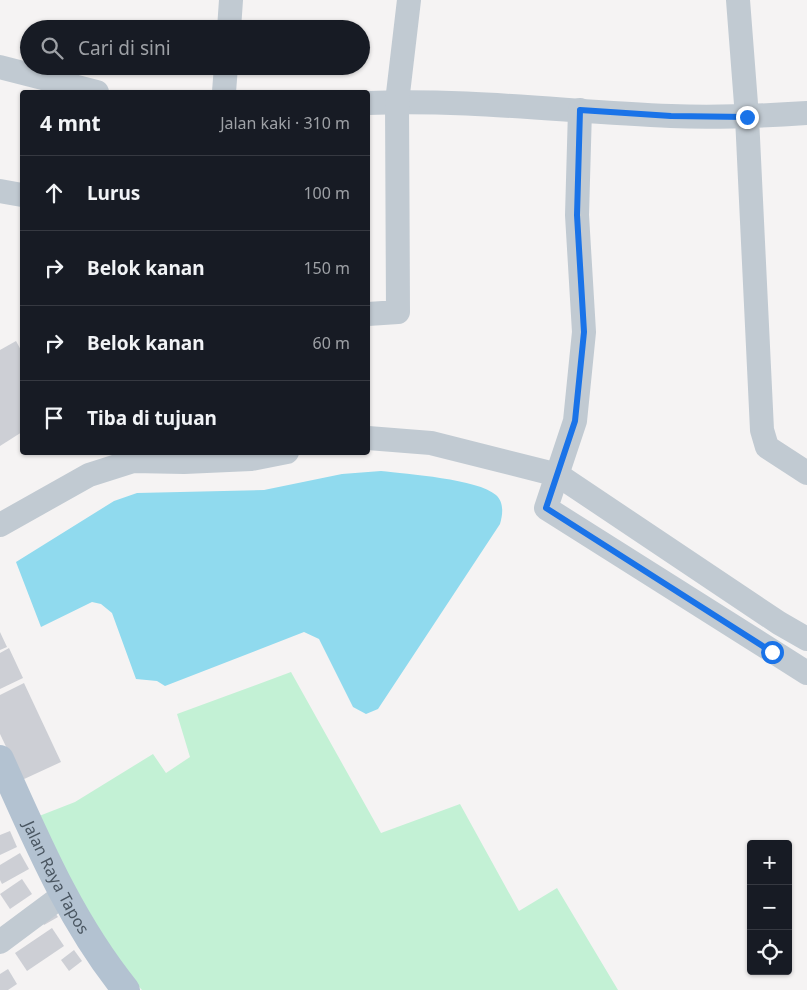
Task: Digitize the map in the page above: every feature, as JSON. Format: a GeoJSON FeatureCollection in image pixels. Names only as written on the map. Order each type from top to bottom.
{"type":"FeatureCollection","features":[{"type":"Feature","properties":{"kind":"main road","name":"Jalan Raya Tapos"},"geometry":{"type":"LineString","coordinates":[[0,758],[62,895],[104,964],[126,990]]}},
{"type":"Feature","properties":{"kind":"street"},"geometry":{"type":"LineString","coordinates":[[230,20],[231,0]]}},
{"type":"Feature","properties":{"kind":"street"},"geometry":{"type":"LineString","coordinates":[[370,314],[398,312],[397,102],[409,0]]}},
{"type":"Feature","properties":{"kind":"street"},"geometry":{"type":"LineString","coordinates":[[738,0],[747,117],[762,430],[767,447],[807,473]]}},
{"type":"Feature","properties":{"kind":"street"},"geometry":{"type":"LineString","coordinates":[[0,66],[20,72]]}},
{"type":"Feature","properties":{"kind":"street"},"geometry":{"type":"LineString","coordinates":[[28,75],[71,89]]}},
{"type":"Feature","properties":{"kind":"street"},"geometry":{"type":"LineString","coordinates":[[224,90],[225,75]]}},
{"type":"Feature","properties":{"kind":"street"},"geometry":{"type":"LineString","coordinates":[[370,103],[489,104],[671,116],[747,117],[807,113]]}},
{"type":"Feature","properties":{"kind":"street"},"geometry":{"type":"LineString","coordinates":[[580,110],[577,215],[584,332],[575,421],[546,508],[807,673]]}},
{"type":"Feature","properties":{"kind":"street"},"geometry":{"type":"LineString","coordinates":[[0,191],[20,195]]}},
{"type":"Feature","properties":{"kind":"street"},"geometry":{"type":"LineString","coordinates":[[370,438],[431,443],[558,475],[779,623],[807,639]]}},
{"type":"Feature","properties":{"kind":"street"},"geometry":{"type":"LineString","coordinates":[[0,525],[88,475],[133,461],[184,462],[252,459],[272,455]]}},
{"type":"Feature","properties":{"kind":"street"},"geometry":{"type":"LineString","coordinates":[[0,942],[62,895]]}},
{"type":"Feature","properties":{"kind":"green space"},"geometry":{"type":"Polygon","coordinates":[[[291,672],[381,833],[460,804],[519,911],[557,888],[618,990],[142,990],[121,968],[34,818],[75,802],[153,754],[166,773],[190,757],[177,714],[291,672]]]}},
{"type":"Feature","properties":{"kind":"water"},"geometry":{"type":"Polygon","coordinates":[[[381,471],[442,478],[487,489],[499,498],[502,512],[500,524],[378,709],[366,714],[353,707],[319,639],[304,632],[165,686],[157,681],[136,679],[112,613],[101,604],[92,602],[41,627],[16,562],[114,501],[137,493],[264,490],[342,474],[381,471]]]}},
{"type":"Feature","properties":{"kind":"building"},"geometry":{"type":"Polygon","coordinates":[[[16,341],[20,348],[20,433],[0,446],[0,350],[16,341]]]}},
{"type":"Feature","properties":{"kind":"building"},"geometry":{"type":"Polygon","coordinates":[[[0,632],[7,647],[0,650],[0,632]]]}},
{"type":"Feature","properties":{"kind":"building"},"geometry":{"type":"Polygon","coordinates":[[[9,648],[23,678],[0,689],[0,653],[9,648]]]}},
{"type":"Feature","properties":{"kind":"building"},"geometry":{"type":"Polygon","coordinates":[[[24,683],[61,762],[22,780],[0,734],[0,695],[24,683]]]}},
{"type":"Feature","properties":{"kind":"building"},"geometry":{"type":"Polygon","coordinates":[[[10,831],[17,847],[0,855],[0,835],[10,831]]]}},
{"type":"Feature","properties":{"kind":"building"},"geometry":{"type":"Polygon","coordinates":[[[20,853],[29,869],[2,884],[0,880],[0,865],[20,853]]]}},
{"type":"Feature","properties":{"kind":"building"},"geometry":{"type":"Polygon","coordinates":[[[22,879],[32,894],[10,909],[0,894],[22,879]]]}},
{"type":"Feature","properties":{"kind":"building"},"geometry":{"type":"Polygon","coordinates":[[[52,908],[58,917],[44,925],[39,916],[52,908]]]}},
{"type":"Feature","properties":{"kind":"building"},"geometry":{"type":"Polygon","coordinates":[[[52,928],[64,946],[27,971],[15,953],[52,928]]]}},
{"type":"Feature","properties":{"kind":"building"},"geometry":{"type":"Polygon","coordinates":[[[74,950],[82,961],[69,971],[61,960],[74,950]]]}},
{"type":"Feature","properties":{"kind":"building"},"geometry":{"type":"Polygon","coordinates":[[[8,969],[17,984],[8,990],[0,990],[0,974],[8,969]]]}},
{"type":"Feature","properties":{"kind":"route"},"geometry":{"type":"LineString","coordinates":[[747,117],[671,116],[580,110],[577,215],[584,332],[575,421],[546,508],[772,652]]}}]}
